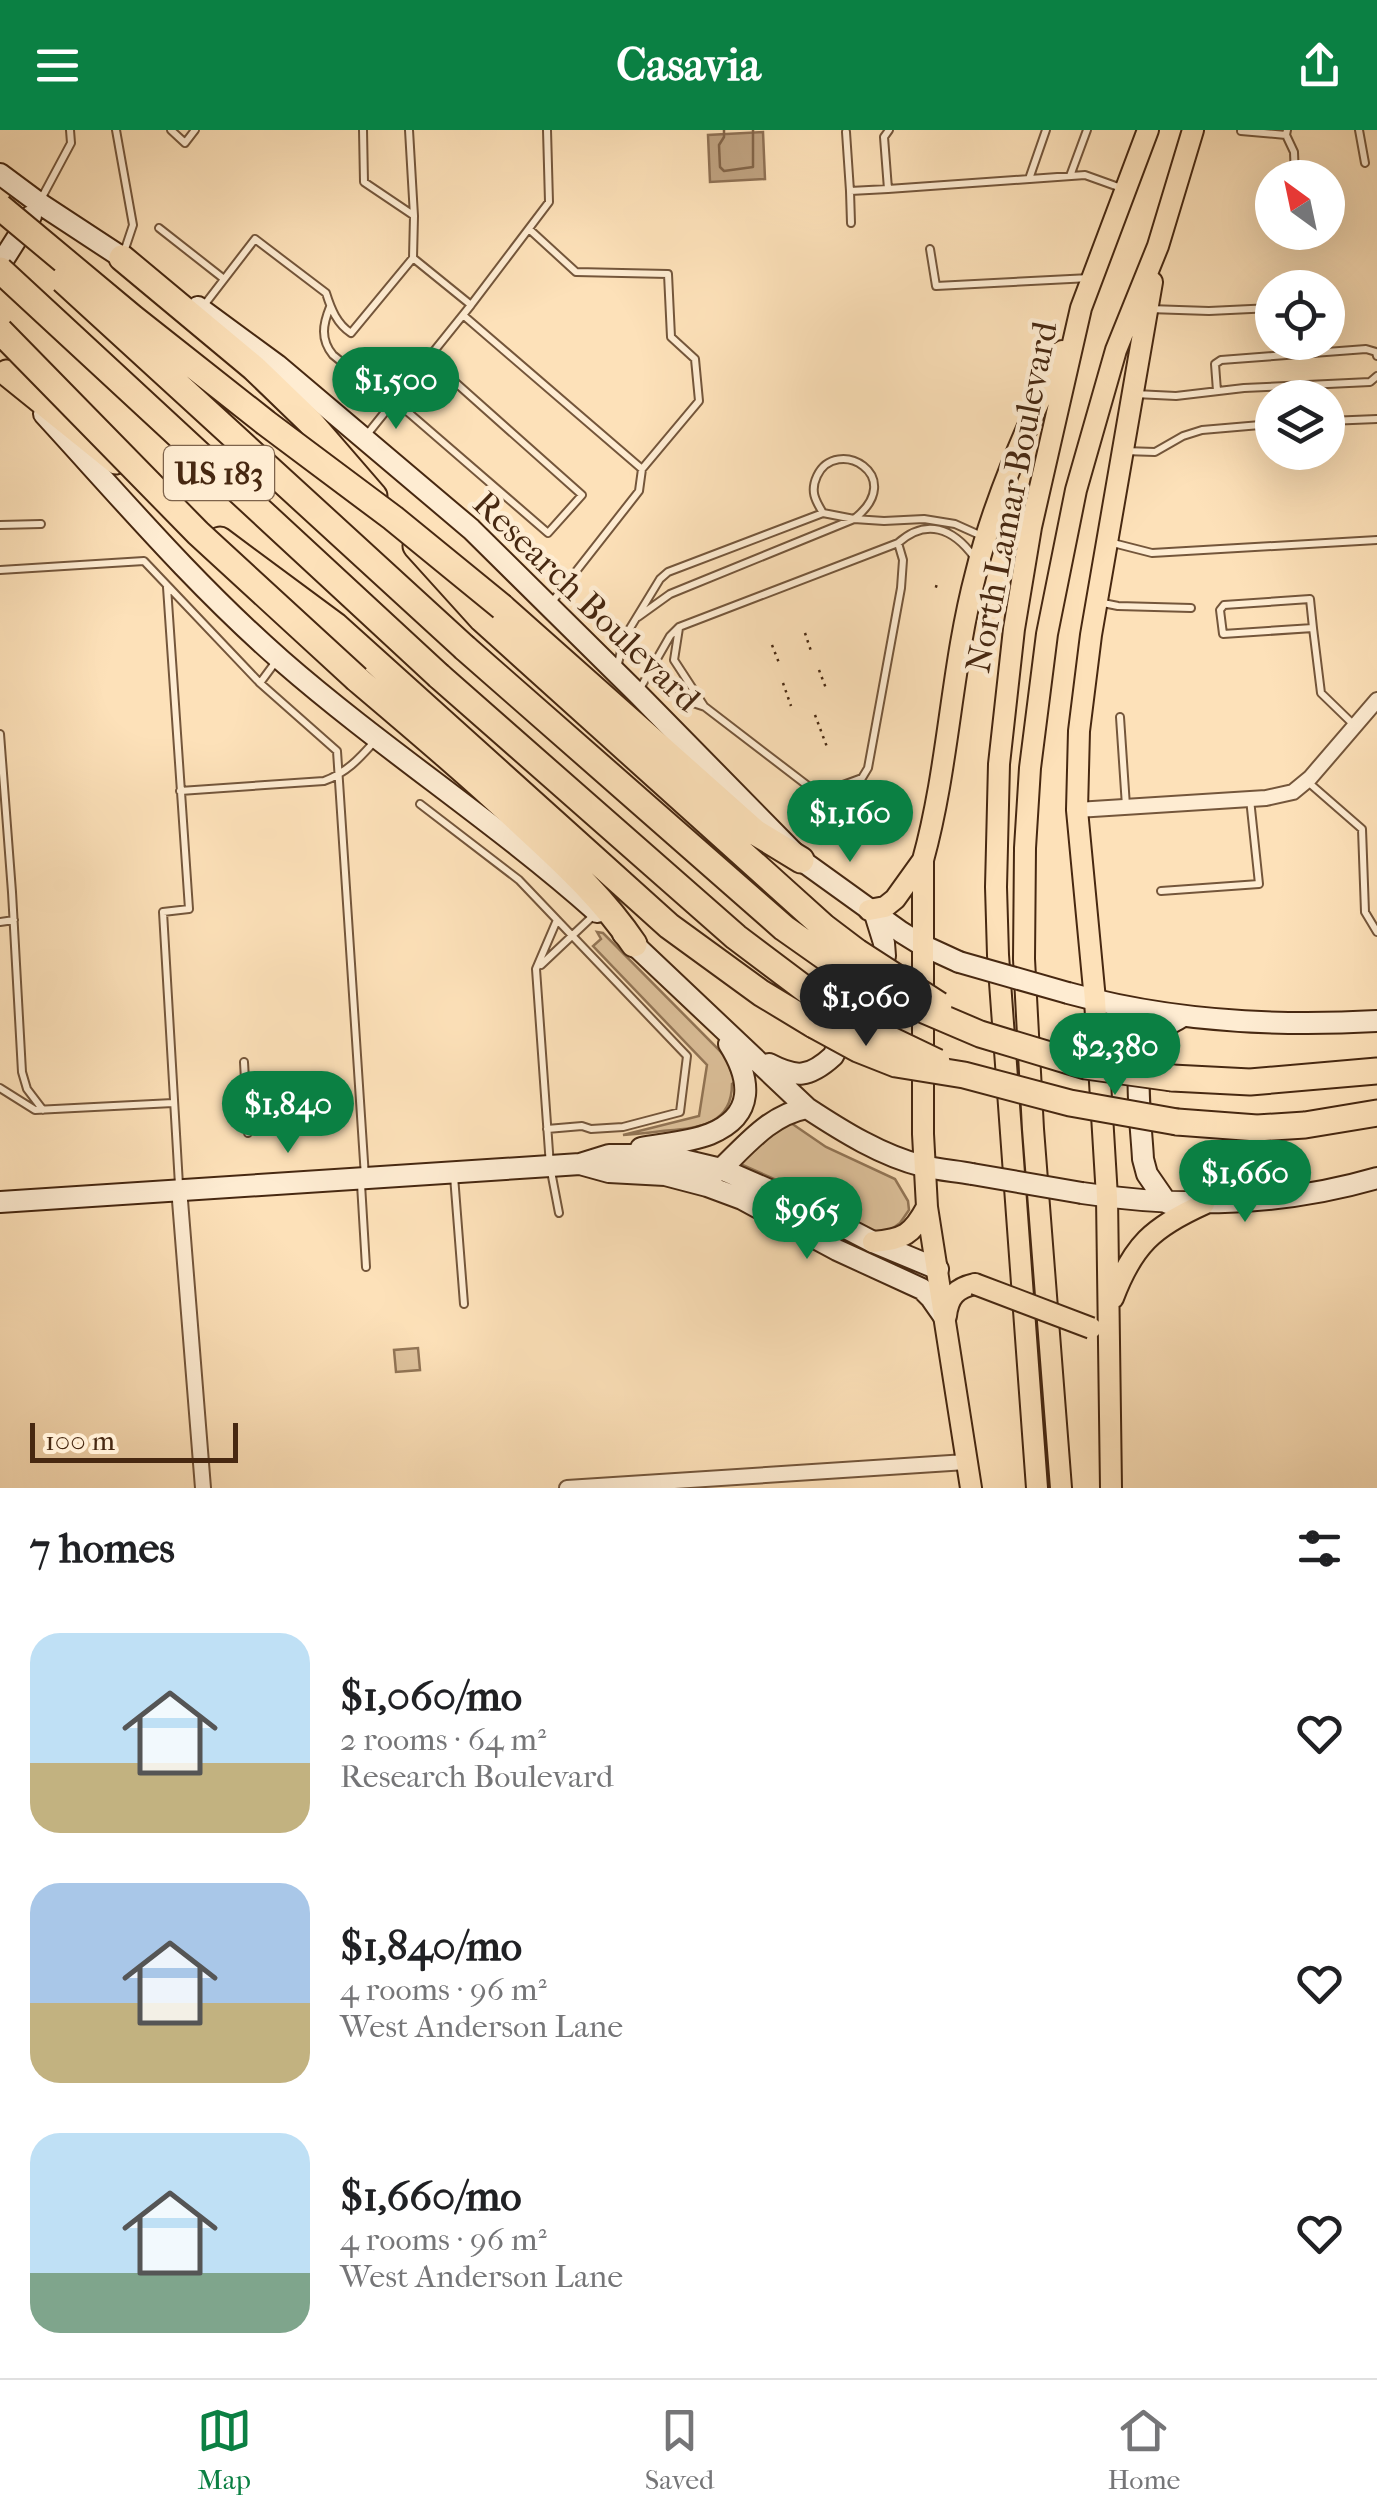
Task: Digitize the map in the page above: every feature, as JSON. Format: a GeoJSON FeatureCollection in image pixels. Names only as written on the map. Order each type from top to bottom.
{"type":"FeatureCollection","features":[{"type":"Feature","properties":{"kind":"highway"},"geometry":{"type":"LineString","coordinates":[[0,207],[133,318],[393,518],[502,607],[756,832],[801,860]]}},
{"type":"Feature","properties":{"kind":"highway","name":"US 183"},"geometry":{"type":"LineString","coordinates":[[0,222],[465,648],[784,928],[851,962]]}},
{"type":"Feature","properties":{"kind":"highway"},"geometry":{"type":"LineString","coordinates":[[122,258],[254,368],[310,422],[482,619],[795,901],[851,962],[909,984],[980,1034],[1086,1066],[1172,1078],[1250,1082],[1377,1071]]}},
{"type":"Feature","properties":{"kind":"highway","name":"US 183"},"geometry":{"type":"LineString","coordinates":[[0,267],[439,676],[820,1014],[866,1028],[964,1075],[1070,1103],[1177,1122],[1257,1128],[1377,1113]]}},
{"type":"Feature","properties":{"kind":"highway"},"geometry":{"type":"LineString","coordinates":[[0,331],[256,589],[476,780],[566,864],[614,914],[634,944]]}},
{"type":"Feature","properties":{"kind":"highway"},"geometry":{"type":"LineString","coordinates":[[4,369],[99,448],[336,626],[669,926],[761,993],[820,1014]]}},
{"type":"Feature","properties":{"kind":"main road","name":"North Lamar Boulevard"},"geometry":{"type":"LineString","coordinates":[[1037,1488],[998,955],[998,804],[1007,678],[1040,480],[1080,308],[1148,130]]}},
{"type":"Feature","properties":{"kind":"main road","name":"North Lamar Boulevard"},"geometry":{"type":"LineString","coordinates":[[1061,1488],[1024,958],[1024,848],[1030,768],[1047,634],[1076,490],[1116,350],[1158,246],[1193,130]]}},
{"type":"Feature","properties":{"kind":"main road","name":"Research Boulevard"},"geometry":{"type":"LineString","coordinates":[[0,174],[277,364],[471,530],[801,860],[922,945],[959,962],[1068,993],[1183,1016],[1270,1024],[1377,1021]]}},
{"type":"Feature","properties":{"kind":"main road"},"geometry":{"type":"LineString","coordinates":[[0,267],[39,202]]}},
{"type":"Feature","properties":{"kind":"main road"},"geometry":{"type":"LineString","coordinates":[[1111,1488],[1107,1197],[1095,1000],[1077,810],[1078,732],[1158,246]]}},
{"type":"Feature","properties":{"kind":"main road"},"geometry":{"type":"LineString","coordinates":[[972,1488],[927,1207],[923,860],[945,762],[978,562],[1014,460],[1080,308]]}},
{"type":"Feature","properties":{"kind":"main road"},"geometry":{"type":"LineString","coordinates":[[4,369],[140,520],[278,658],[376,739],[557,877],[634,944],[807,1108],[836,1127],[924,1166],[1107,1197],[1167,1203],[1284,1197],[1377,1178]]}},
{"type":"Feature","properties":{"kind":"main road"},"geometry":{"type":"LineString","coordinates":[[749,1054],[797,1075],[822,1066],[833,1056],[885,956],[872,912],[895,899],[923,860]]}},
{"type":"Feature","properties":{"kind":"main road"},"geometry":{"type":"LineString","coordinates":[[1167,1203],[1148,1174],[1144,1159],[1139,1062],[1143,1046],[1153,1035],[1183,1016]]}},
{"type":"Feature","properties":{"kind":"main road"},"geometry":{"type":"LineString","coordinates":[[4,1199],[580,1164],[710,1134],[730,1123],[741,1108],[747,1088],[742,1067],[718,1025]]}},
{"type":"Feature","properties":{"kind":"main road"},"geometry":{"type":"LineString","coordinates":[[686,1180],[721,1170],[767,1124],[788,1112],[807,1108]]}},
{"type":"Feature","properties":{"kind":"main road"},"geometry":{"type":"LineString","coordinates":[[608,1155],[679,1159],[721,1170],[788,1198],[873,1242],[1091,1328],[1110,1342]]}},
{"type":"Feature","properties":{"kind":"main road"},"geometry":{"type":"LineString","coordinates":[[580,1164],[609,1172],[686,1180],[742,1199],[837,1250],[922,1289],[946,1320]]}},
{"type":"Feature","properties":{"kind":"main road"},"geometry":{"type":"LineString","coordinates":[[1109,1309],[1123,1270],[1138,1248],[1183,1213],[1204,1204]]}},
{"type":"Feature","properties":{"kind":"main road"},"geometry":{"type":"LineString","coordinates":[[873,1242],[895,1240],[907,1234],[916,1227],[927,1207]]}},
{"type":"Feature","properties":{"kind":"main road"},"geometry":{"type":"LineString","coordinates":[[946,1320],[948,1299],[959,1289],[974,1284]]}},
{"type":"Feature","properties":{"kind":"street"},"geometry":{"type":"LineString","coordinates":[[1077,810],[1250,799],[1293,792],[1377,700]]}},
{"type":"Feature","properties":{"kind":"street"},"geometry":{"type":"LineString","coordinates":[[179,1188],[203,1488]]}},
{"type":"Feature","properties":{"kind":"street"},"geometry":{"type":"LineString","coordinates":[[567,1488],[966,1462]]}},
{"type":"Feature","properties":{"kind":"lane"},"geometry":{"type":"LineString","coordinates":[[39,202],[71,143],[70,130]]}},
{"type":"Feature","properties":{"kind":"lane"},"geometry":{"type":"LineString","coordinates":[[116,130],[133,225],[122,258]]}},
{"type":"Feature","properties":{"kind":"lane"},"geometry":{"type":"LineString","coordinates":[[170,130],[185,142],[195,130]]}},
{"type":"Feature","properties":{"kind":"lane"},"geometry":{"type":"LineString","coordinates":[[363,130],[364,182],[414,216]]}},
{"type":"Feature","properties":{"kind":"lane"},"geometry":{"type":"LineString","coordinates":[[201,310],[255,239],[326,293],[341,326],[354,332],[414,258],[409,130]]}},
{"type":"Feature","properties":{"kind":"lane"},"geometry":{"type":"LineString","coordinates":[[364,438],[549,202],[546,130]]}},
{"type":"Feature","properties":{"kind":"lane"},"geometry":{"type":"LineString","coordinates":[[888,188],[884,137],[889,130]]}},
{"type":"Feature","properties":{"kind":"lane"},"geometry":{"type":"LineString","coordinates":[[1029,179],[1046,130]]}},
{"type":"Feature","properties":{"kind":"lane"},"geometry":{"type":"LineString","coordinates":[[1070,176],[1087,130]]}},
{"type":"Feature","properties":{"kind":"lane"},"geometry":{"type":"LineString","coordinates":[[1241,130],[1286,133],[1294,160]]}},
{"type":"Feature","properties":{"kind":"lane"},"geometry":{"type":"LineString","coordinates":[[1359,130],[1364,163]]}},
{"type":"Feature","properties":{"kind":"lane"},"geometry":{"type":"LineString","coordinates":[[846,132],[851,222]]}},
{"type":"Feature","properties":{"kind":"lane"},"geometry":{"type":"LineString","coordinates":[[850,191],[1085,174],[1126,189]]}},
{"type":"Feature","properties":{"kind":"lane"},"geometry":{"type":"LineString","coordinates":[[159,228],[224,279]]}},
{"type":"Feature","properties":{"kind":"lane"},"geometry":{"type":"LineString","coordinates":[[529,228],[576,272],[668,274],[672,336],[695,359],[699,401],[642,468],[640,491],[548,605]]}},
{"type":"Feature","properties":{"kind":"lane"},"geometry":{"type":"LineString","coordinates":[[930,249],[936,286],[1091,278]]}},
{"type":"Feature","properties":{"kind":"lane"},"geometry":{"type":"LineString","coordinates":[[414,258],[470,305]]}},
{"type":"Feature","properties":{"kind":"lane"},"geometry":{"type":"LineString","coordinates":[[330,306],[323,324],[327,347],[333,355],[548,533],[582,495],[428,358]]}},
{"type":"Feature","properties":{"kind":"lane"},"geometry":{"type":"LineString","coordinates":[[1148,310],[1255,309]]}},
{"type":"Feature","properties":{"kind":"lane"},"geometry":{"type":"LineString","coordinates":[[463,315],[642,468]]}},
{"type":"Feature","properties":{"kind":"lane"},"geometry":{"type":"LineString","coordinates":[[1217,392],[1215,364],[1221,360],[1366,349],[1377,356]]}},
{"type":"Feature","properties":{"kind":"lane"},"geometry":{"type":"LineString","coordinates":[[1134,394],[1176,396],[1370,382],[1377,376]]}},
{"type":"Feature","properties":{"kind":"lane"},"geometry":{"type":"LineString","coordinates":[[1345,420],[1377,418]]}},
{"type":"Feature","properties":{"kind":"lane"},"geometry":{"type":"LineString","coordinates":[[1124,451],[1154,452],[1202,430],[1255,425]]}},
{"type":"Feature","properties":{"kind":"lane"},"geometry":{"type":"LineString","coordinates":[[637,617],[670,594],[854,519],[874,499],[876,488],[865,466],[841,459],[820,470],[813,492],[824,513]]}},
{"type":"Feature","properties":{"kind":"lane"},"geometry":{"type":"LineString","coordinates":[[616,672],[624,638],[668,572],[824,513],[884,521],[924,519],[955,524],[986,537]]}},
{"type":"Feature","properties":{"kind":"lane"},"geometry":{"type":"LineString","coordinates":[[0,526],[41,524]]}},
{"type":"Feature","properties":{"kind":"lane"},"geometry":{"type":"LineString","coordinates":[[638,693],[678,627],[898,544],[922,529],[935,528],[959,540],[978,562]]}},
{"type":"Feature","properties":{"kind":"lane"},"geometry":{"type":"LineString","coordinates":[[1108,542],[1152,553],[1377,540]]}},
{"type":"Feature","properties":{"kind":"lane"},"geometry":{"type":"LineString","coordinates":[[651,669],[669,679],[690,702],[704,707],[812,789],[821,793],[862,778],[868,768],[901,588],[903,560],[898,544]]}},
{"type":"Feature","properties":{"kind":"lane"},"geometry":{"type":"LineString","coordinates":[[0,570],[144,561],[260,684],[337,750],[366,1267]]}},
{"type":"Feature","properties":{"kind":"lane"},"geometry":{"type":"LineString","coordinates":[[166,586],[188,909],[163,912],[179,1188]]}},
{"type":"Feature","properties":{"kind":"lane"},"geometry":{"type":"LineString","coordinates":[[1312,628],[1223,634],[1220,610],[1224,605],[1310,598],[1321,694],[1355,726]]}},
{"type":"Feature","properties":{"kind":"lane"},"geometry":{"type":"LineString","coordinates":[[1097,602],[1190,608]]}},
{"type":"Feature","properties":{"kind":"lane"},"geometry":{"type":"LineString","coordinates":[[678,627],[674,660],[704,707]]}},
{"type":"Feature","properties":{"kind":"lane"},"geometry":{"type":"LineString","coordinates":[[260,684],[278,658]]}},
{"type":"Feature","properties":{"kind":"lane"},"geometry":{"type":"LineString","coordinates":[[1120,717],[1126,807]]}},
{"type":"Feature","properties":{"kind":"lane"},"geometry":{"type":"LineString","coordinates":[[0,734],[22,1072],[27,1089],[42,1110]]}},
{"type":"Feature","properties":{"kind":"lane"},"geometry":{"type":"LineString","coordinates":[[180,791],[324,781],[340,775],[376,739]]}},
{"type":"Feature","properties":{"kind":"lane"},"geometry":{"type":"LineString","coordinates":[[1306,782],[1362,829],[1364,912],[1377,932]]}},
{"type":"Feature","properties":{"kind":"lane"},"geometry":{"type":"LineString","coordinates":[[1161,891],[1259,884],[1250,799]]}},
{"type":"Feature","properties":{"kind":"lane"},"geometry":{"type":"LineString","coordinates":[[420,804],[519,880],[687,1056],[680,1112],[623,1127],[547,1129]]}},
{"type":"Feature","properties":{"kind":"lane"},"geometry":{"type":"LineString","coordinates":[[536,969],[597,912]]}},
{"type":"Feature","properties":{"kind":"lane"},"geometry":{"type":"LineString","coordinates":[[0,922],[14,920]]}},
{"type":"Feature","properties":{"kind":"lane"},"geometry":{"type":"LineString","coordinates":[[557,920],[536,969],[550,1166],[559,1214]]}},
{"type":"Feature","properties":{"kind":"lane"},"geometry":{"type":"LineString","coordinates":[[244,1062],[248,1133]]}},
{"type":"Feature","properties":{"kind":"lane"},"geometry":{"type":"LineString","coordinates":[[0,1088],[35,1110],[173,1104]]}},
{"type":"Feature","properties":{"kind":"lane"},"geometry":{"type":"LineString","coordinates":[[454,1172],[464,1304]]}},
{"type":"Feature","properties":{"kind":"path"},"geometry":{"type":"LineString","coordinates":[[805,633],[811,651]]}},
{"type":"Feature","properties":{"kind":"path"},"geometry":{"type":"LineString","coordinates":[[772,646],[779,664]]}},
{"type":"Feature","properties":{"kind":"path"},"geometry":{"type":"LineString","coordinates":[[819,670],[827,692]]}},
{"type":"Feature","properties":{"kind":"path"},"geometry":{"type":"LineString","coordinates":[[782,684],[791,706]]}},
{"type":"Feature","properties":{"kind":"path"},"geometry":{"type":"LineString","coordinates":[[816,715],[828,747]]}},
{"type":"Feature","properties":{"kind":"shaded area"},"geometry":{"type":"Polygon","coordinates":[[[597,932],[603,933],[726,1057],[735,1082],[726,1109],[719,1117],[699,1126],[623,1135],[699,1116],[707,1065],[593,946],[601,939],[597,932]]]}},
{"type":"Feature","properties":{"kind":"shaded area"},"geometry":{"type":"Polygon","coordinates":[[[791,1123],[826,1147],[895,1179],[909,1210],[893,1228],[894,1232],[880,1234],[830,1212],[788,1185],[738,1163],[768,1130],[791,1123]]]}},
{"type":"Feature","properties":{"kind":"shaded area"},"geometry":{"type":"Polygon","coordinates":[[[418,1348],[420,1370],[396,1372],[394,1350],[418,1348]]]}},
{"type":"Feature","properties":{"kind":"water"},"geometry":{"type":"Polygon","coordinates":[[[763,132],[765,179],[710,182],[708,135],[763,132]]]}}]}
